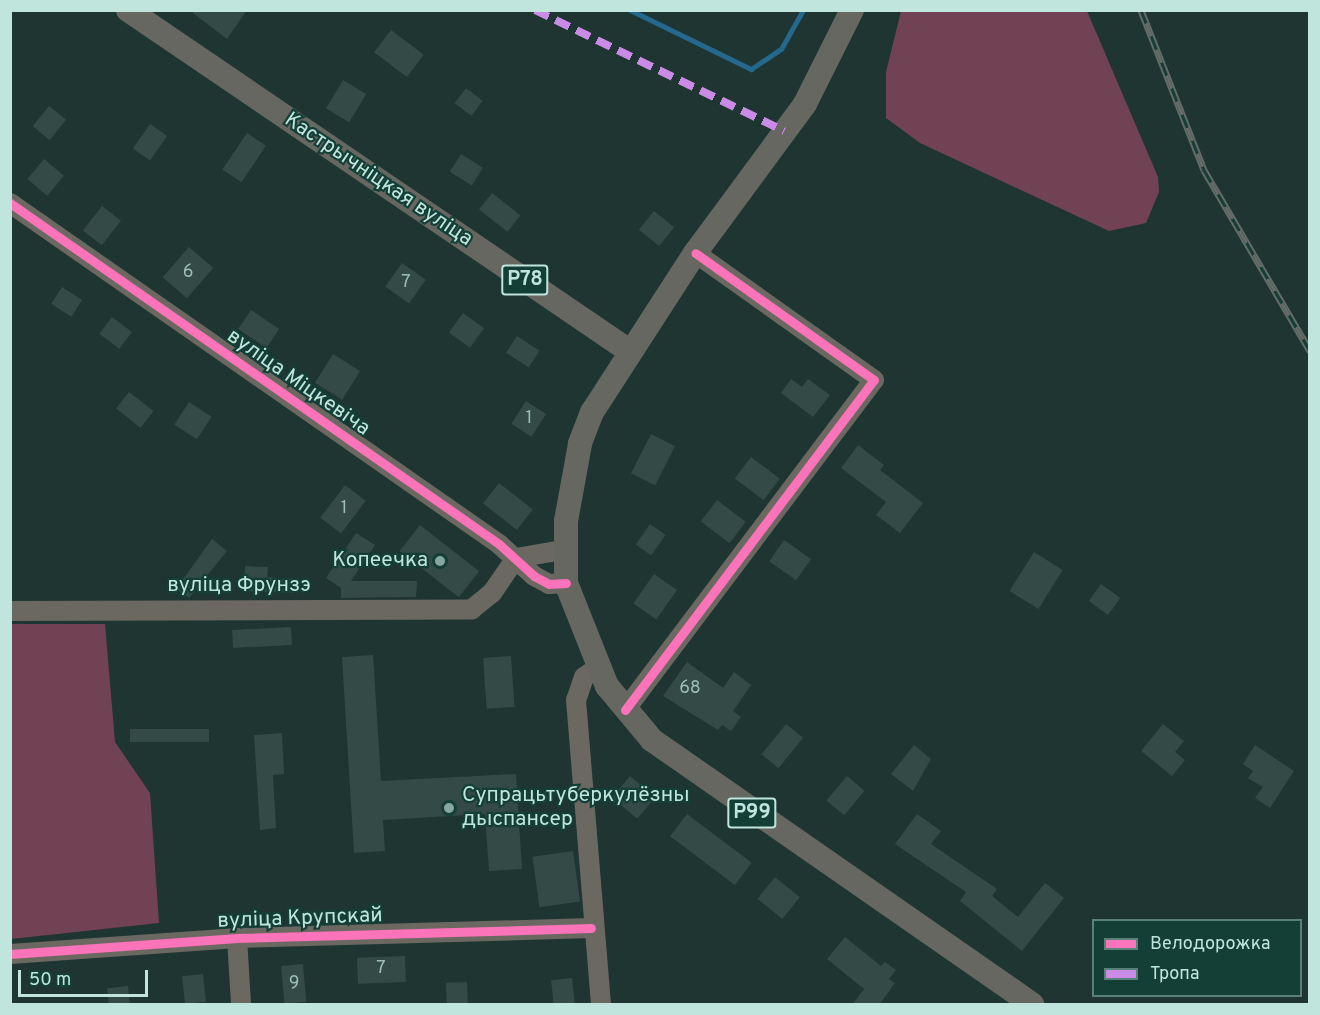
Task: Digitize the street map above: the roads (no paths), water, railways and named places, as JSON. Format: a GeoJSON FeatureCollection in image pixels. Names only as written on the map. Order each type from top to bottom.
{"type":"FeatureCollection","features":[{"type":"Feature","properties":{"kind":"main road","name":"Кастрычніцкая вуліца"},"geometry":{"type":"LineString","coordinates":[[128,10],[628,350]]}},
{"type":"Feature","properties":{"kind":"main road"},"geometry":{"type":"LineString","coordinates":[[628,350],[695,253],[805,104],[852,10]]}},
{"type":"Feature","properties":{"kind":"main road","name":"Р99"},"geometry":{"type":"LineString","coordinates":[[628,350],[580,444],[563,550],[566,583],[597,668],[625,710],[685,767],[1032,1005]]}},
{"type":"Feature","properties":{"kind":"street","name":"вуліца Міцкевіча"},"geometry":{"type":"LineString","coordinates":[[10,203],[516,558],[549,584],[566,583]]}},
{"type":"Feature","properties":{"kind":"street"},"geometry":{"type":"LineString","coordinates":[[625,710],[874,380],[695,253]]}},
{"type":"Feature","properties":{"kind":"street"},"geometry":{"type":"LineString","coordinates":[[516,558],[563,550]]}},
{"type":"Feature","properties":{"kind":"street","name":"вуліца Фрунзэ"},"geometry":{"type":"LineString","coordinates":[[10,611],[472,609],[492,593],[516,558]]}},
{"type":"Feature","properties":{"kind":"street"},"geometry":{"type":"LineString","coordinates":[[597,668],[584,677],[576,700],[591,928],[601,1005]]}},
{"type":"Feature","properties":{"kind":"street","name":"вуліца Крупскай"},"geometry":{"type":"LineString","coordinates":[[10,954],[237,938],[591,928]]}},
{"type":"Feature","properties":{"kind":"street"},"geometry":{"type":"LineString","coordinates":[[237,938],[241,1005]]}},
{"type":"Feature","properties":{"kind":"waterway"},"geometry":{"type":"LineString","coordinates":[[630,10],[751,69],[781,49],[803,10]]}},
{"type":"Feature","properties":{"kind":"railway"},"geometry":{"type":"LineString","coordinates":[[1141,10],[1204,170],[1310,351]]}},
{"type":"Feature","properties":{"kind":"place","name":"Копеечка"},"geometry":{"type":"Point","coordinates":[440,561]}},
{"type":"Feature","properties":{"kind":"place","name":"Супрацьтуберкулёзны дыспансер"},"geometry":{"type":"Point","coordinates":[449,808]}}]}
